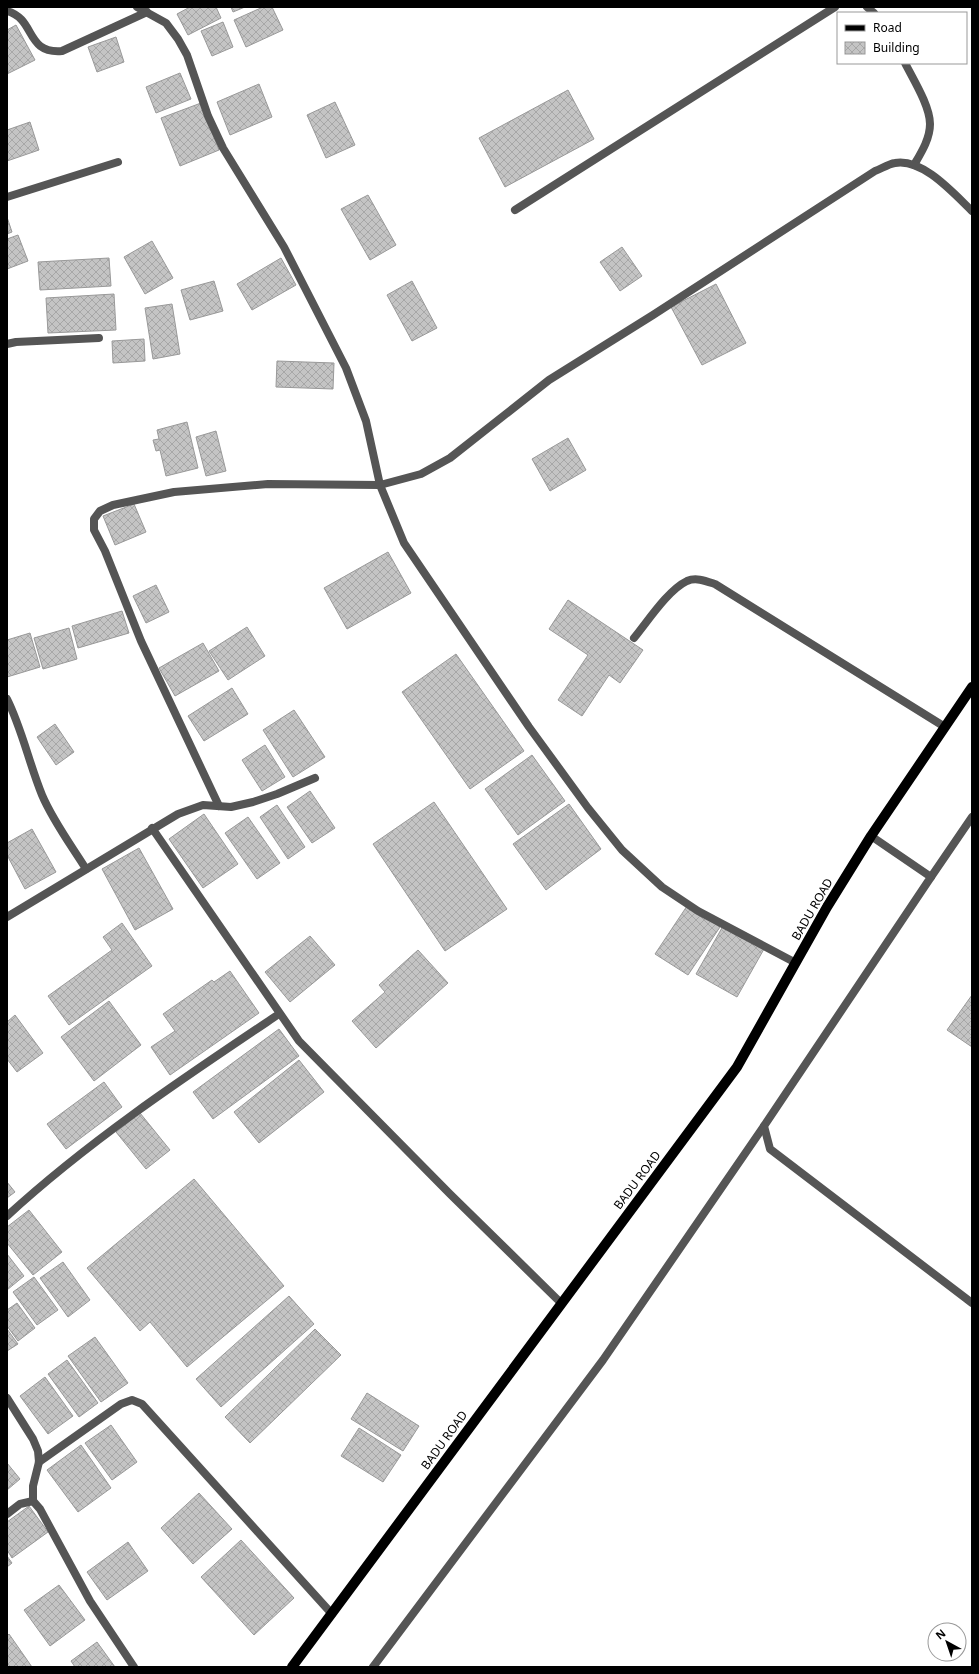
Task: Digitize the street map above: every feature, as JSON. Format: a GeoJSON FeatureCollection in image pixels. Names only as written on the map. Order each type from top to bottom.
{"type":"FeatureCollection","features":[{"type":"Feature","properties":{"kind":"main road","name":"BADU ROAD"},"geometry":{"type":"LineString","coordinates":[[292,1667],[737,1067],[827,907],[871,836],[972,687]]}},
{"type":"Feature","properties":{"kind":"street"},"geometry":{"type":"LineString","coordinates":[[136,7],[166,23],[184,50],[208,116],[223,148],[284,247],[346,368],[366,421],[380,484],[404,543],[529,727],[588,808],[622,850],[662,886],[698,911],[796,963]]}},
{"type":"Feature","properties":{"kind":"street"},"geometry":{"type":"LineString","coordinates":[[515,210],[835,7]]}},
{"type":"Feature","properties":{"kind":"street"},"geometry":{"type":"LineString","coordinates":[[7,12],[15,14],[22,20],[36,42],[44,50],[51,52],[62,51],[147,12]]}},
{"type":"Feature","properties":{"kind":"street"},"geometry":{"type":"LineString","coordinates":[[905,64],[927,108],[930,124],[926,145],[914,165]]}},
{"type":"Feature","properties":{"kind":"street"},"geometry":{"type":"LineString","coordinates":[[7,197],[118,162]]}},
{"type":"Feature","properties":{"kind":"street"},"geometry":{"type":"LineString","coordinates":[[218,806],[135,627],[105,551],[94,530],[94,519],[100,511],[113,505],[174,492],[268,484],[380,484],[421,474],[450,458],[549,380],[659,311],[875,171],[895,162],[914,165],[936,177],[972,211]]}},
{"type":"Feature","properties":{"kind":"street"},"geometry":{"type":"LineString","coordinates":[[7,344],[16,342],[99,338]]}},
{"type":"Feature","properties":{"kind":"street"},"geometry":{"type":"LineString","coordinates":[[634,638],[677,589],[688,581],[701,580],[715,584],[945,727]]}},
{"type":"Feature","properties":{"kind":"street"},"geometry":{"type":"LineString","coordinates":[[7,699],[13,711],[31,767],[43,797],[86,869]]}},
{"type":"Feature","properties":{"kind":"street"},"geometry":{"type":"LineString","coordinates":[[7,917],[152,828],[178,814],[203,805],[231,807],[253,802],[277,794],[315,778]]}},
{"type":"Feature","properties":{"kind":"street"},"geometry":{"type":"LineString","coordinates":[[373,1667],[603,1360],[764,1126],[972,817]]}},
{"type":"Feature","properties":{"kind":"street"},"geometry":{"type":"LineString","coordinates":[[152,828],[299,1041],[561,1303]]}},
{"type":"Feature","properties":{"kind":"street"},"geometry":{"type":"LineString","coordinates":[[871,836],[931,877]]}},
{"type":"Feature","properties":{"kind":"street"},"geometry":{"type":"LineString","coordinates":[[7,1216],[61,1168],[103,1135],[154,1098],[279,1014]]}},
{"type":"Feature","properties":{"kind":"street"},"geometry":{"type":"LineString","coordinates":[[764,1126],[770,1149],[972,1303]]}},
{"type":"Feature","properties":{"kind":"street"},"geometry":{"type":"LineString","coordinates":[[7,1398],[33,1440],[38,1451],[39,1462],[33,1486],[33,1501],[40,1509],[90,1601],[134,1667]]}},
{"type":"Feature","properties":{"kind":"street"},"geometry":{"type":"LineString","coordinates":[[39,1462],[121,1404],[132,1400],[142,1404],[332,1614]]}},
{"type":"Feature","properties":{"kind":"street"},"geometry":{"type":"LineString","coordinates":[[7,1416],[15,1411]]}},
{"type":"Feature","properties":{"kind":"street"},"geometry":{"type":"LineString","coordinates":[[7,1514],[20,1504],[33,1501]]}},
{"type":"Feature","properties":{"kind":"building"},"geometry":{"type":"Polygon","coordinates":[[[190,7],[216,7],[221,18],[188,35],[177,14],[190,7]]]}},
{"type":"Feature","properties":{"kind":"building"},"geometry":{"type":"Polygon","coordinates":[[[231,7],[245,7],[233,12],[231,7]]]}},
{"type":"Feature","properties":{"kind":"building"},"geometry":{"type":"Polygon","coordinates":[[[263,7],[272,7],[283,30],[246,47],[234,20],[263,7]]]}},
{"type":"Feature","properties":{"kind":"building"},"geometry":{"type":"Polygon","coordinates":[[[223,22],[233,47],[212,56],[201,31],[223,22]]]}},
{"type":"Feature","properties":{"kind":"building"},"geometry":{"type":"Polygon","coordinates":[[[16,25],[35,60],[7,74],[7,30],[16,25]]]}},
{"type":"Feature","properties":{"kind":"building"},"geometry":{"type":"Polygon","coordinates":[[[116,37],[124,62],[97,72],[88,47],[116,37]]]}},
{"type":"Feature","properties":{"kind":"building"},"geometry":{"type":"Polygon","coordinates":[[[180,73],[191,99],[156,113],[146,87],[180,73]]]}},
{"type":"Feature","properties":{"kind":"building"},"geometry":{"type":"Polygon","coordinates":[[[259,84],[272,117],[230,135],[217,102],[259,84]]]}},
{"type":"Feature","properties":{"kind":"building"},"geometry":{"type":"Polygon","coordinates":[[[568,90],[594,139],[505,187],[479,138],[568,90]]]}},
{"type":"Feature","properties":{"kind":"building"},"geometry":{"type":"Polygon","coordinates":[[[335,102],[355,145],[326,158],[307,115],[335,102]]]}},
{"type":"Feature","properties":{"kind":"building"},"geometry":{"type":"Polygon","coordinates":[[[201,103],[219,150],[180,166],[161,118],[201,103]]]}},
{"type":"Feature","properties":{"kind":"building"},"geometry":{"type":"Polygon","coordinates":[[[30,122],[39,150],[7,161],[7,130],[30,122]]]}},
{"type":"Feature","properties":{"kind":"building"},"geometry":{"type":"Polygon","coordinates":[[[368,195],[396,245],[370,260],[341,209],[368,195]]]}},
{"type":"Feature","properties":{"kind":"building"},"geometry":{"type":"Polygon","coordinates":[[[7,217],[12,232],[7,234],[7,217]]]}},
{"type":"Feature","properties":{"kind":"building"},"geometry":{"type":"Polygon","coordinates":[[[18,235],[28,261],[7,269],[7,239],[18,235]]]}},
{"type":"Feature","properties":{"kind":"building"},"geometry":{"type":"Polygon","coordinates":[[[152,241],[173,278],[145,294],[124,257],[152,241]]]}},
{"type":"Feature","properties":{"kind":"building"},"geometry":{"type":"Polygon","coordinates":[[[622,247],[642,276],[620,291],[600,262],[622,247]]]}},
{"type":"Feature","properties":{"kind":"building"},"geometry":{"type":"Polygon","coordinates":[[[109,258],[111,286],[40,290],[38,262],[109,258]]]}},
{"type":"Feature","properties":{"kind":"building"},"geometry":{"type":"Polygon","coordinates":[[[281,258],[296,285],[252,310],[237,284],[281,258]]]}},
{"type":"Feature","properties":{"kind":"building"},"geometry":{"type":"Polygon","coordinates":[[[214,281],[223,311],[190,320],[181,290],[214,281]]]}},
{"type":"Feature","properties":{"kind":"building"},"geometry":{"type":"Polygon","coordinates":[[[412,281],[437,328],[412,341],[387,295],[412,281]]]}},
{"type":"Feature","properties":{"kind":"building"},"geometry":{"type":"Polygon","coordinates":[[[716,284],[746,343],[702,365],[671,307],[716,284]]]}},
{"type":"Feature","properties":{"kind":"building"},"geometry":{"type":"Polygon","coordinates":[[[114,294],[116,330],[48,333],[46,298],[114,294]]]}},
{"type":"Feature","properties":{"kind":"building"},"geometry":{"type":"Polygon","coordinates":[[[172,304],[180,354],[153,359],[145,308],[172,304]]]}},
{"type":"Feature","properties":{"kind":"building"},"geometry":{"type":"Polygon","coordinates":[[[144,339],[145,361],[113,363],[112,341],[144,339]]]}},
{"type":"Feature","properties":{"kind":"building"},"geometry":{"type":"Polygon","coordinates":[[[277,361],[334,363],[333,389],[276,387],[277,361]]]}},
{"type":"Feature","properties":{"kind":"building"},"geometry":{"type":"Polygon","coordinates":[[[187,422],[198,468],[166,476],[160,450],[156,451],[153,440],[159,439],[157,430],[187,422]]]}},
{"type":"Feature","properties":{"kind":"building"},"geometry":{"type":"Polygon","coordinates":[[[216,431],[226,471],[206,476],[196,437],[216,431]]]}},
{"type":"Feature","properties":{"kind":"building"},"geometry":{"type":"Polygon","coordinates":[[[568,438],[586,470],[550,491],[532,459],[568,438]]]}},
{"type":"Feature","properties":{"kind":"building"},"geometry":{"type":"Polygon","coordinates":[[[134,504],[146,532],[115,545],[103,516],[134,504]]]}},
{"type":"Feature","properties":{"kind":"building"},"geometry":{"type":"Polygon","coordinates":[[[388,552],[411,593],[347,629],[324,588],[388,552]]]}},
{"type":"Feature","properties":{"kind":"building"},"geometry":{"type":"Polygon","coordinates":[[[156,585],[169,612],[146,623],[133,596],[156,585]]]}},
{"type":"Feature","properties":{"kind":"building"},"geometry":{"type":"Polygon","coordinates":[[[568,600],[643,650],[620,683],[609,675],[582,716],[558,700],[588,655],[549,629],[568,600]]]}},
{"type":"Feature","properties":{"kind":"building"},"geometry":{"type":"Polygon","coordinates":[[[122,611],[129,633],[78,648],[72,626],[122,611]]]}},
{"type":"Feature","properties":{"kind":"building"},"geometry":{"type":"Polygon","coordinates":[[[247,627],[265,656],[228,680],[209,651],[247,627]]]}},
{"type":"Feature","properties":{"kind":"building"},"geometry":{"type":"Polygon","coordinates":[[[69,628],[77,659],[43,669],[34,638],[69,628]]]}},
{"type":"Feature","properties":{"kind":"building"},"geometry":{"type":"Polygon","coordinates":[[[30,633],[40,667],[7,677],[7,640],[30,633]]]}},
{"type":"Feature","properties":{"kind":"building"},"geometry":{"type":"Polygon","coordinates":[[[203,643],[219,671],[175,696],[159,668],[203,643]]]}},
{"type":"Feature","properties":{"kind":"building"},"geometry":{"type":"Polygon","coordinates":[[[456,654],[524,751],[470,789],[402,692],[456,654]]]}},
{"type":"Feature","properties":{"kind":"building"},"geometry":{"type":"Polygon","coordinates":[[[232,688],[248,714],[204,741],[188,716],[232,688]]]}},
{"type":"Feature","properties":{"kind":"building"},"geometry":{"type":"Polygon","coordinates":[[[294,710],[325,757],[293,777],[263,730],[294,710]]]}},
{"type":"Feature","properties":{"kind":"building"},"geometry":{"type":"Polygon","coordinates":[[[55,724],[74,752],[56,765],[37,737],[55,724]]]}},
{"type":"Feature","properties":{"kind":"building"},"geometry":{"type":"Polygon","coordinates":[[[265,745],[285,777],[262,791],[242,760],[265,745]]]}},
{"type":"Feature","properties":{"kind":"building"},"geometry":{"type":"Polygon","coordinates":[[[532,755],[565,801],[518,835],[485,789],[532,755]]]}},
{"type":"Feature","properties":{"kind":"building"},"geometry":{"type":"Polygon","coordinates":[[[310,791],[335,828],[312,843],[287,807],[310,791]]]}},
{"type":"Feature","properties":{"kind":"building"},"geometry":{"type":"Polygon","coordinates":[[[434,802],[507,909],[445,951],[373,844],[434,802]]]}},
{"type":"Feature","properties":{"kind":"building"},"geometry":{"type":"Polygon","coordinates":[[[569,804],[601,849],[546,890],[513,844],[569,804]]]}},
{"type":"Feature","properties":{"kind":"building"},"geometry":{"type":"Polygon","coordinates":[[[277,805],[305,847],[288,859],[260,817],[277,805]]]}},
{"type":"Feature","properties":{"kind":"building"},"geometry":{"type":"Polygon","coordinates":[[[204,814],[238,864],[203,888],[169,839],[204,814]]]}},
{"type":"Feature","properties":{"kind":"building"},"geometry":{"type":"Polygon","coordinates":[[[248,817],[280,863],[257,879],[225,833],[248,817]]]}},
{"type":"Feature","properties":{"kind":"building"},"geometry":{"type":"Polygon","coordinates":[[[32,829],[56,872],[25,889],[7,855],[7,843],[32,829]]]}},
{"type":"Feature","properties":{"kind":"building"},"geometry":{"type":"Polygon","coordinates":[[[139,848],[173,909],[135,930],[102,869],[139,848]]]}},
{"type":"Feature","properties":{"kind":"building"},"geometry":{"type":"Polygon","coordinates":[[[687,906],[720,927],[688,975],[655,954],[687,906]]]}},
{"type":"Feature","properties":{"kind":"building"},"geometry":{"type":"Polygon","coordinates":[[[122,923],[152,966],[69,1025],[48,996],[112,950],[103,937],[122,923]]]}},
{"type":"Feature","properties":{"kind":"building"},"geometry":{"type":"Polygon","coordinates":[[[723,926],[764,949],[737,997],[696,974],[723,926]]]}},
{"type":"Feature","properties":{"kind":"building"},"geometry":{"type":"Polygon","coordinates":[[[310,936],[335,965],[290,1002],[265,972],[310,936]]]}},
{"type":"Feature","properties":{"kind":"building"},"geometry":{"type":"Polygon","coordinates":[[[418,950],[448,983],[376,1048],[352,1021],[385,992],[379,985],[418,950]]]}},
{"type":"Feature","properties":{"kind":"building"},"geometry":{"type":"Polygon","coordinates":[[[230,971],[259,1013],[170,1075],[151,1047],[175,1031],[163,1014],[212,980],[214,982],[230,971]]]}},
{"type":"Feature","properties":{"kind":"building"},"geometry":{"type":"Polygon","coordinates":[[[972,995],[972,1047],[947,1030],[972,995]]]}},
{"type":"Feature","properties":{"kind":"building"},"geometry":{"type":"Polygon","coordinates":[[[109,1001],[141,1045],[94,1081],[61,1037],[109,1001]]]}},
{"type":"Feature","properties":{"kind":"building"},"geometry":{"type":"Polygon","coordinates":[[[15,1015],[43,1053],[17,1072],[7,1059],[7,1022],[15,1015]]]}},
{"type":"Feature","properties":{"kind":"building"},"geometry":{"type":"Polygon","coordinates":[[[279,1029],[299,1056],[213,1119],[193,1092],[279,1029]]]}},
{"type":"Feature","properties":{"kind":"building"},"geometry":{"type":"Polygon","coordinates":[[[299,1060],[324,1092],[259,1143],[234,1112],[299,1060]]]}},
{"type":"Feature","properties":{"kind":"building"},"geometry":{"type":"Polygon","coordinates":[[[104,1082],[122,1107],[66,1149],[47,1124],[104,1082]]]}},
{"type":"Feature","properties":{"kind":"building"},"geometry":{"type":"Polygon","coordinates":[[[140,1113],[170,1150],[146,1169],[116,1132],[140,1113]]]}},
{"type":"Feature","properties":{"kind":"building"},"geometry":{"type":"Polygon","coordinates":[[[194,1179],[284,1286],[187,1367],[150,1322],[140,1331],[87,1268],[194,1179]]]}},
{"type":"Feature","properties":{"kind":"building"},"geometry":{"type":"Polygon","coordinates":[[[7,1182],[15,1192],[7,1198],[7,1182]]]}},
{"type":"Feature","properties":{"kind":"building"},"geometry":{"type":"Polygon","coordinates":[[[29,1210],[62,1252],[33,1275],[7,1243],[7,1227],[29,1210]]]}},
{"type":"Feature","properties":{"kind":"building"},"geometry":{"type":"Polygon","coordinates":[[[7,1254],[24,1276],[7,1290],[7,1254]]]}},
{"type":"Feature","properties":{"kind":"building"},"geometry":{"type":"Polygon","coordinates":[[[63,1262],[90,1300],[68,1317],[40,1278],[63,1262]]]}},
{"type":"Feature","properties":{"kind":"building"},"geometry":{"type":"Polygon","coordinates":[[[34,1277],[58,1310],[37,1325],[13,1292],[34,1277]]]}},
{"type":"Feature","properties":{"kind":"building"},"geometry":{"type":"Polygon","coordinates":[[[289,1296],[314,1324],[221,1407],[196,1379],[289,1296]]]}},
{"type":"Feature","properties":{"kind":"building"},"geometry":{"type":"Polygon","coordinates":[[[17,1303],[35,1328],[18,1341],[7,1326],[7,1310],[17,1303]]]}},
{"type":"Feature","properties":{"kind":"building"},"geometry":{"type":"Polygon","coordinates":[[[7,1329],[18,1344],[7,1351],[7,1329]]]}},
{"type":"Feature","properties":{"kind":"building"},"geometry":{"type":"Polygon","coordinates":[[[315,1329],[341,1355],[250,1443],[225,1417],[315,1329]]]}},
{"type":"Feature","properties":{"kind":"building"},"geometry":{"type":"Polygon","coordinates":[[[95,1337],[128,1383],[101,1402],[68,1356],[95,1337]]]}},
{"type":"Feature","properties":{"kind":"building"},"geometry":{"type":"Polygon","coordinates":[[[67,1360],[98,1403],[79,1417],[48,1374],[67,1360]]]}},
{"type":"Feature","properties":{"kind":"building"},"geometry":{"type":"Polygon","coordinates":[[[45,1377],[73,1416],[48,1434],[20,1396],[45,1377]]]}},
{"type":"Feature","properties":{"kind":"building"},"geometry":{"type":"Polygon","coordinates":[[[367,1393],[419,1426],[403,1451],[351,1419],[367,1393]]]}},
{"type":"Feature","properties":{"kind":"building"},"geometry":{"type":"Polygon","coordinates":[[[111,1425],[137,1462],[112,1480],[85,1443],[111,1425]]]}},
{"type":"Feature","properties":{"kind":"building"},"geometry":{"type":"Polygon","coordinates":[[[359,1428],[401,1455],[383,1482],[341,1456],[359,1428]]]}},
{"type":"Feature","properties":{"kind":"building"},"geometry":{"type":"Polygon","coordinates":[[[81,1445],[111,1488],[78,1512],[47,1470],[81,1445]]]}},
{"type":"Feature","properties":{"kind":"building"},"geometry":{"type":"Polygon","coordinates":[[[7,1463],[20,1479],[7,1490],[7,1463]]]}},
{"type":"Feature","properties":{"kind":"building"},"geometry":{"type":"Polygon","coordinates":[[[199,1493],[232,1529],[193,1564],[161,1528],[199,1493]]]}},
{"type":"Feature","properties":{"kind":"building"},"geometry":{"type":"Polygon","coordinates":[[[29,1506],[48,1532],[12,1558],[7,1550],[7,1522],[29,1506]]]}},
{"type":"Feature","properties":{"kind":"building"},"geometry":{"type":"Polygon","coordinates":[[[241,1540],[294,1598],[254,1635],[201,1577],[241,1540]]]}},
{"type":"Feature","properties":{"kind":"building"},"geometry":{"type":"Polygon","coordinates":[[[128,1542],[148,1571],[107,1600],[87,1572],[128,1542]]]}},
{"type":"Feature","properties":{"kind":"building"},"geometry":{"type":"Polygon","coordinates":[[[7,1556],[12,1563],[7,1567],[7,1556]]]}},
{"type":"Feature","properties":{"kind":"building"},"geometry":{"type":"Polygon","coordinates":[[[59,1585],[85,1620],[50,1646],[24,1610],[59,1585]]]}},
{"type":"Feature","properties":{"kind":"building"},"geometry":{"type":"Polygon","coordinates":[[[9,1634],[32,1667],[7,1667],[7,1636],[9,1634]]]}},
{"type":"Feature","properties":{"kind":"building"},"geometry":{"type":"Polygon","coordinates":[[[97,1642],[115,1667],[75,1667],[71,1661],[97,1642]]]}}]}
